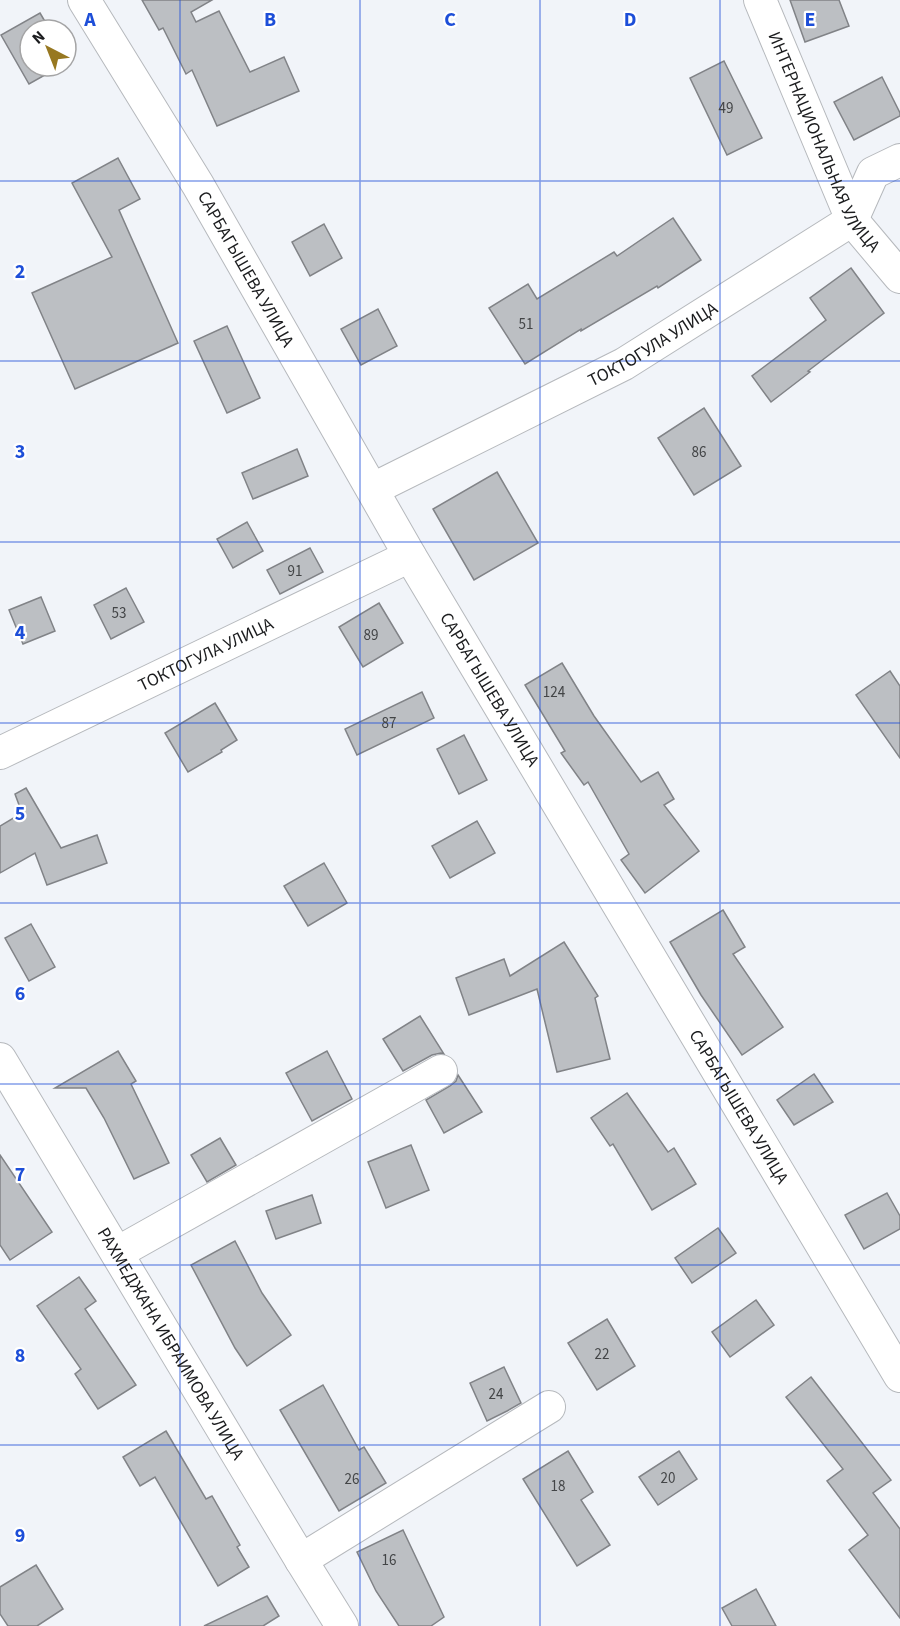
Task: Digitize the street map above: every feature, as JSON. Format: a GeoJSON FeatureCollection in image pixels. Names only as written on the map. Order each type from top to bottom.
{"type":"FeatureCollection","features":[{"type":"Feature","properties":{"kind":"street","name":"САРБАГЫШЕВА УЛИЦА"},"geometry":{"type":"LineString","coordinates":[[84,0],[198,185],[410,556],[900,1376]]}},
{"type":"Feature","properties":{"kind":"street","name":"ИНТЕРНАЦИОНАЛЬНАЯ УЛИЦА"},"geometry":{"type":"LineString","coordinates":[[760,0],[852,220],[900,277]]}},
{"type":"Feature","properties":{"kind":"street"},"geometry":{"type":"LineString","coordinates":[[852,220],[873,173],[900,160]]}},
{"type":"Feature","properties":{"kind":"street","name":"ТОКТОГУЛА УЛИЦА"},"geometry":{"type":"LineString","coordinates":[[373,489],[624,364],[852,220]]}},
{"type":"Feature","properties":{"kind":"street","name":"ТОКТОГУЛА УЛИЦА"},"geometry":{"type":"LineString","coordinates":[[0,753],[410,556]]}},
{"type":"Feature","properties":{"kind":"street","name":"РАХМЕДЖАНА ИБРАИМОВА УЛИЦА"},"geometry":{"type":"LineString","coordinates":[[0,1059],[342,1626]]}},
{"type":"Feature","properties":{"kind":"street"},"geometry":{"type":"LineString","coordinates":[[117,1253],[441,1071]]}},
{"type":"Feature","properties":{"kind":"street"},"geometry":{"type":"LineString","coordinates":[[301,1560],[549,1407]]}},
{"type":"Feature","properties":{"kind":"building"},"geometry":{"type":"Polygon","coordinates":[[[142,0],[212,0],[191,12],[196,22],[219,11],[250,72],[284,57],[299,91],[217,126],[192,70],[186,74],[163,28],[159,30],[142,0]]]}},
{"type":"Feature","properties":{"kind":"building"},"geometry":{"type":"Polygon","coordinates":[[[790,0],[839,0],[849,26],[805,42],[790,0]]]}},
{"type":"Feature","properties":{"kind":"building"},"geometry":{"type":"Polygon","coordinates":[[[40,13],[43,18],[31,18],[40,13]]]}},
{"type":"Feature","properties":{"kind":"building"},"geometry":{"type":"Polygon","coordinates":[[[18,25],[18,65],[1,35],[18,25]]]}},
{"type":"Feature","properties":{"kind":"building"},"geometry":{"type":"Polygon","coordinates":[[[724,61],[762,138],[727,155],[690,78],[724,61]]]}},
{"type":"Feature","properties":{"kind":"building"},"geometry":{"type":"Polygon","coordinates":[[[882,77],[900,116],[854,140],[834,102],[882,77]]]}},
{"type":"Feature","properties":{"kind":"building"},"geometry":{"type":"Polygon","coordinates":[[[26,78],[40,78],[29,84],[26,78]]]}},
{"type":"Feature","properties":{"kind":"building"},"geometry":{"type":"Polygon","coordinates":[[[118,158],[140,199],[119,210],[178,343],[75,389],[32,293],[112,257],[72,183],[118,158]]]}},
{"type":"Feature","properties":{"kind":"building"},"geometry":{"type":"Polygon","coordinates":[[[673,218],[701,260],[658,288],[657,286],[581,331],[581,329],[525,364],[489,308],[528,284],[537,299],[614,252],[617,256],[673,218]]]}},
{"type":"Feature","properties":{"kind":"building"},"geometry":{"type":"Polygon","coordinates":[[[324,224],[342,258],[310,276],[292,242],[324,224]]]}},
{"type":"Feature","properties":{"kind":"building"},"geometry":{"type":"Polygon","coordinates":[[[851,268],[884,313],[771,402],[752,376],[826,320],[810,298],[851,268]]]}},
{"type":"Feature","properties":{"kind":"building"},"geometry":{"type":"Polygon","coordinates":[[[378,309],[397,346],[361,365],[341,329],[378,309]]]}},
{"type":"Feature","properties":{"kind":"building"},"geometry":{"type":"Polygon","coordinates":[[[227,326],[260,398],[227,413],[194,341],[227,326]]]}},
{"type":"Feature","properties":{"kind":"building"},"geometry":{"type":"Polygon","coordinates":[[[704,408],[741,466],[694,495],[658,438],[704,408]]]}},
{"type":"Feature","properties":{"kind":"building"},"geometry":{"type":"Polygon","coordinates":[[[297,449],[308,476],[253,499],[242,473],[297,449]]]}},
{"type":"Feature","properties":{"kind":"building"},"geometry":{"type":"Polygon","coordinates":[[[497,472],[538,543],[474,580],[433,509],[497,472]]]}},
{"type":"Feature","properties":{"kind":"building"},"geometry":{"type":"Polygon","coordinates":[[[247,522],[263,551],[233,568],[217,539],[247,522]]]}},
{"type":"Feature","properties":{"kind":"building"},"geometry":{"type":"Polygon","coordinates":[[[310,548],[323,572],[280,594],[267,570],[310,548]]]}},
{"type":"Feature","properties":{"kind":"building"},"geometry":{"type":"Polygon","coordinates":[[[126,588],[144,622],[111,639],[94,605],[126,588]]]}},
{"type":"Feature","properties":{"kind":"building"},"geometry":{"type":"Polygon","coordinates":[[[41,597],[55,631],[23,644],[9,610],[41,597]]]}},
{"type":"Feature","properties":{"kind":"building"},"geometry":{"type":"Polygon","coordinates":[[[379,603],[403,643],[363,667],[339,627],[379,603]]]}},
{"type":"Feature","properties":{"kind":"building"},"geometry":{"type":"Polygon","coordinates":[[[562,663],[594,716],[641,782],[658,772],[674,799],[664,805],[699,851],[645,893],[621,860],[629,854],[588,782],[584,785],[561,753],[565,751],[525,685],[562,663]]]}},
{"type":"Feature","properties":{"kind":"building"},"geometry":{"type":"Polygon","coordinates":[[[890,671],[900,686],[900,758],[856,695],[890,671]]]}},
{"type":"Feature","properties":{"kind":"building"},"geometry":{"type":"Polygon","coordinates":[[[422,692],[434,718],[357,755],[345,729],[422,692]]]}},
{"type":"Feature","properties":{"kind":"building"},"geometry":{"type":"Polygon","coordinates":[[[215,703],[237,740],[221,750],[222,752],[188,772],[165,733],[215,703]]]}},
{"type":"Feature","properties":{"kind":"building"},"geometry":{"type":"Polygon","coordinates":[[[464,735],[487,780],[459,794],[437,749],[464,735]]]}},
{"type":"Feature","properties":{"kind":"building"},"geometry":{"type":"Polygon","coordinates":[[[26,788],[61,848],[97,835],[107,863],[47,885],[35,853],[0,873],[0,826],[22,813],[15,794],[26,788]]]}},
{"type":"Feature","properties":{"kind":"building"},"geometry":{"type":"Polygon","coordinates":[[[477,821],[495,853],[450,878],[432,846],[477,821]]]}},
{"type":"Feature","properties":{"kind":"building"},"geometry":{"type":"Polygon","coordinates":[[[324,863],[347,903],[308,926],[284,886],[324,863]]]}},
{"type":"Feature","properties":{"kind":"building"},"geometry":{"type":"Polygon","coordinates":[[[723,910],[745,947],[733,954],[783,1027],[742,1055],[701,995],[670,942],[723,910]]]}},
{"type":"Feature","properties":{"kind":"building"},"geometry":{"type":"Polygon","coordinates":[[[31,924],[55,967],[29,981],[5,938],[31,924]]]}},
{"type":"Feature","properties":{"kind":"building"},"geometry":{"type":"Polygon","coordinates":[[[564,942],[598,996],[595,998],[610,1059],[557,1072],[537,989],[469,1015],[456,978],[504,959],[510,976],[564,942]]]}},
{"type":"Feature","properties":{"kind":"building"},"geometry":{"type":"Polygon","coordinates":[[[420,1016],[444,1054],[432,1055],[403,1071],[383,1039],[420,1016]]]}},
{"type":"Feature","properties":{"kind":"building"},"geometry":{"type":"Polygon","coordinates":[[[118,1051],[136,1081],[131,1084],[169,1163],[134,1179],[104,1118],[86,1088],[55,1088],[118,1051]]]}},
{"type":"Feature","properties":{"kind":"building"},"geometry":{"type":"Polygon","coordinates":[[[327,1051],[352,1099],[312,1121],[286,1073],[327,1051]]]}},
{"type":"Feature","properties":{"kind":"building"},"geometry":{"type":"Polygon","coordinates":[[[814,1074],[833,1102],[794,1125],[777,1100],[814,1074]]]}},
{"type":"Feature","properties":{"kind":"building"},"geometry":{"type":"Polygon","coordinates":[[[458,1075],[482,1112],[444,1133],[426,1100],[450,1086],[456,1081],[458,1075]]]}},
{"type":"Feature","properties":{"kind":"building"},"geometry":{"type":"Polygon","coordinates":[[[627,1093],[668,1152],[674,1148],[696,1184],[652,1210],[613,1144],[610,1146],[591,1118],[627,1093]]]}},
{"type":"Feature","properties":{"kind":"building"},"geometry":{"type":"Polygon","coordinates":[[[220,1138],[236,1165],[207,1182],[191,1155],[220,1138]]]}},
{"type":"Feature","properties":{"kind":"building"},"geometry":{"type":"Polygon","coordinates":[[[411,1145],[429,1190],[386,1208],[368,1162],[411,1145]]]}},
{"type":"Feature","properties":{"kind":"building"},"geometry":{"type":"Polygon","coordinates":[[[0,1155],[52,1232],[10,1260],[0,1245],[0,1155]]]}},
{"type":"Feature","properties":{"kind":"building"},"geometry":{"type":"Polygon","coordinates":[[[887,1193],[900,1216],[900,1229],[864,1249],[845,1215],[887,1193]]]}},
{"type":"Feature","properties":{"kind":"building"},"geometry":{"type":"Polygon","coordinates":[[[312,1195],[321,1223],[276,1239],[266,1211],[312,1195]]]}},
{"type":"Feature","properties":{"kind":"building"},"geometry":{"type":"Polygon","coordinates":[[[718,1228],[736,1253],[692,1283],[675,1258],[718,1228]]]}},
{"type":"Feature","properties":{"kind":"building"},"geometry":{"type":"Polygon","coordinates":[[[235,1241],[262,1293],[291,1335],[247,1366],[191,1265],[235,1241]]]}},
{"type":"Feature","properties":{"kind":"building"},"geometry":{"type":"Polygon","coordinates":[[[79,1277],[96,1301],[85,1309],[136,1385],[98,1409],[75,1374],[81,1369],[37,1306],[79,1277]]]}},
{"type":"Feature","properties":{"kind":"building"},"geometry":{"type":"Polygon","coordinates":[[[756,1300],[774,1325],[730,1357],[712,1332],[756,1300]]]}},
{"type":"Feature","properties":{"kind":"building"},"geometry":{"type":"Polygon","coordinates":[[[607,1319],[635,1366],[597,1390],[568,1343],[607,1319]]]}},
{"type":"Feature","properties":{"kind":"building"},"geometry":{"type":"Polygon","coordinates":[[[504,1367],[521,1403],[487,1421],[470,1383],[504,1367]]]}},
{"type":"Feature","properties":{"kind":"building"},"geometry":{"type":"Polygon","coordinates":[[[811,1377],[891,1480],[873,1493],[900,1529],[900,1618],[849,1550],[868,1535],[827,1481],[843,1469],[786,1397],[811,1377]]]}},
{"type":"Feature","properties":{"kind":"building"},"geometry":{"type":"Polygon","coordinates":[[[323,1385],[359,1450],[364,1447],[386,1483],[339,1511],[280,1410],[323,1385]]]}},
{"type":"Feature","properties":{"kind":"building"},"geometry":{"type":"Polygon","coordinates":[[[166,1431],[206,1499],[212,1496],[240,1545],[237,1547],[249,1567],[218,1586],[155,1477],[140,1486],[123,1457],[166,1431]]]}},
{"type":"Feature","properties":{"kind":"building"},"geometry":{"type":"Polygon","coordinates":[[[568,1451],[593,1492],[581,1500],[610,1545],[577,1566],[523,1479],[568,1451]]]}},
{"type":"Feature","properties":{"kind":"building"},"geometry":{"type":"Polygon","coordinates":[[[679,1451],[697,1479],[658,1505],[639,1477],[679,1451]]]}},
{"type":"Feature","properties":{"kind":"building"},"geometry":{"type":"Polygon","coordinates":[[[403,1530],[444,1617],[431,1626],[399,1626],[376,1591],[357,1552],[403,1530]]]}},
{"type":"Feature","properties":{"kind":"building"},"geometry":{"type":"Polygon","coordinates":[[[36,1565],[63,1609],[37,1626],[8,1626],[0,1614],[0,1587],[36,1565]]]}},
{"type":"Feature","properties":{"kind":"building"},"geometry":{"type":"Polygon","coordinates":[[[756,1589],[776,1626],[732,1626],[722,1608],[756,1589]]]}},
{"type":"Feature","properties":{"kind":"building"},"geometry":{"type":"Polygon","coordinates":[[[267,1596],[279,1616],[263,1626],[204,1626],[267,1596]]]}}]}
